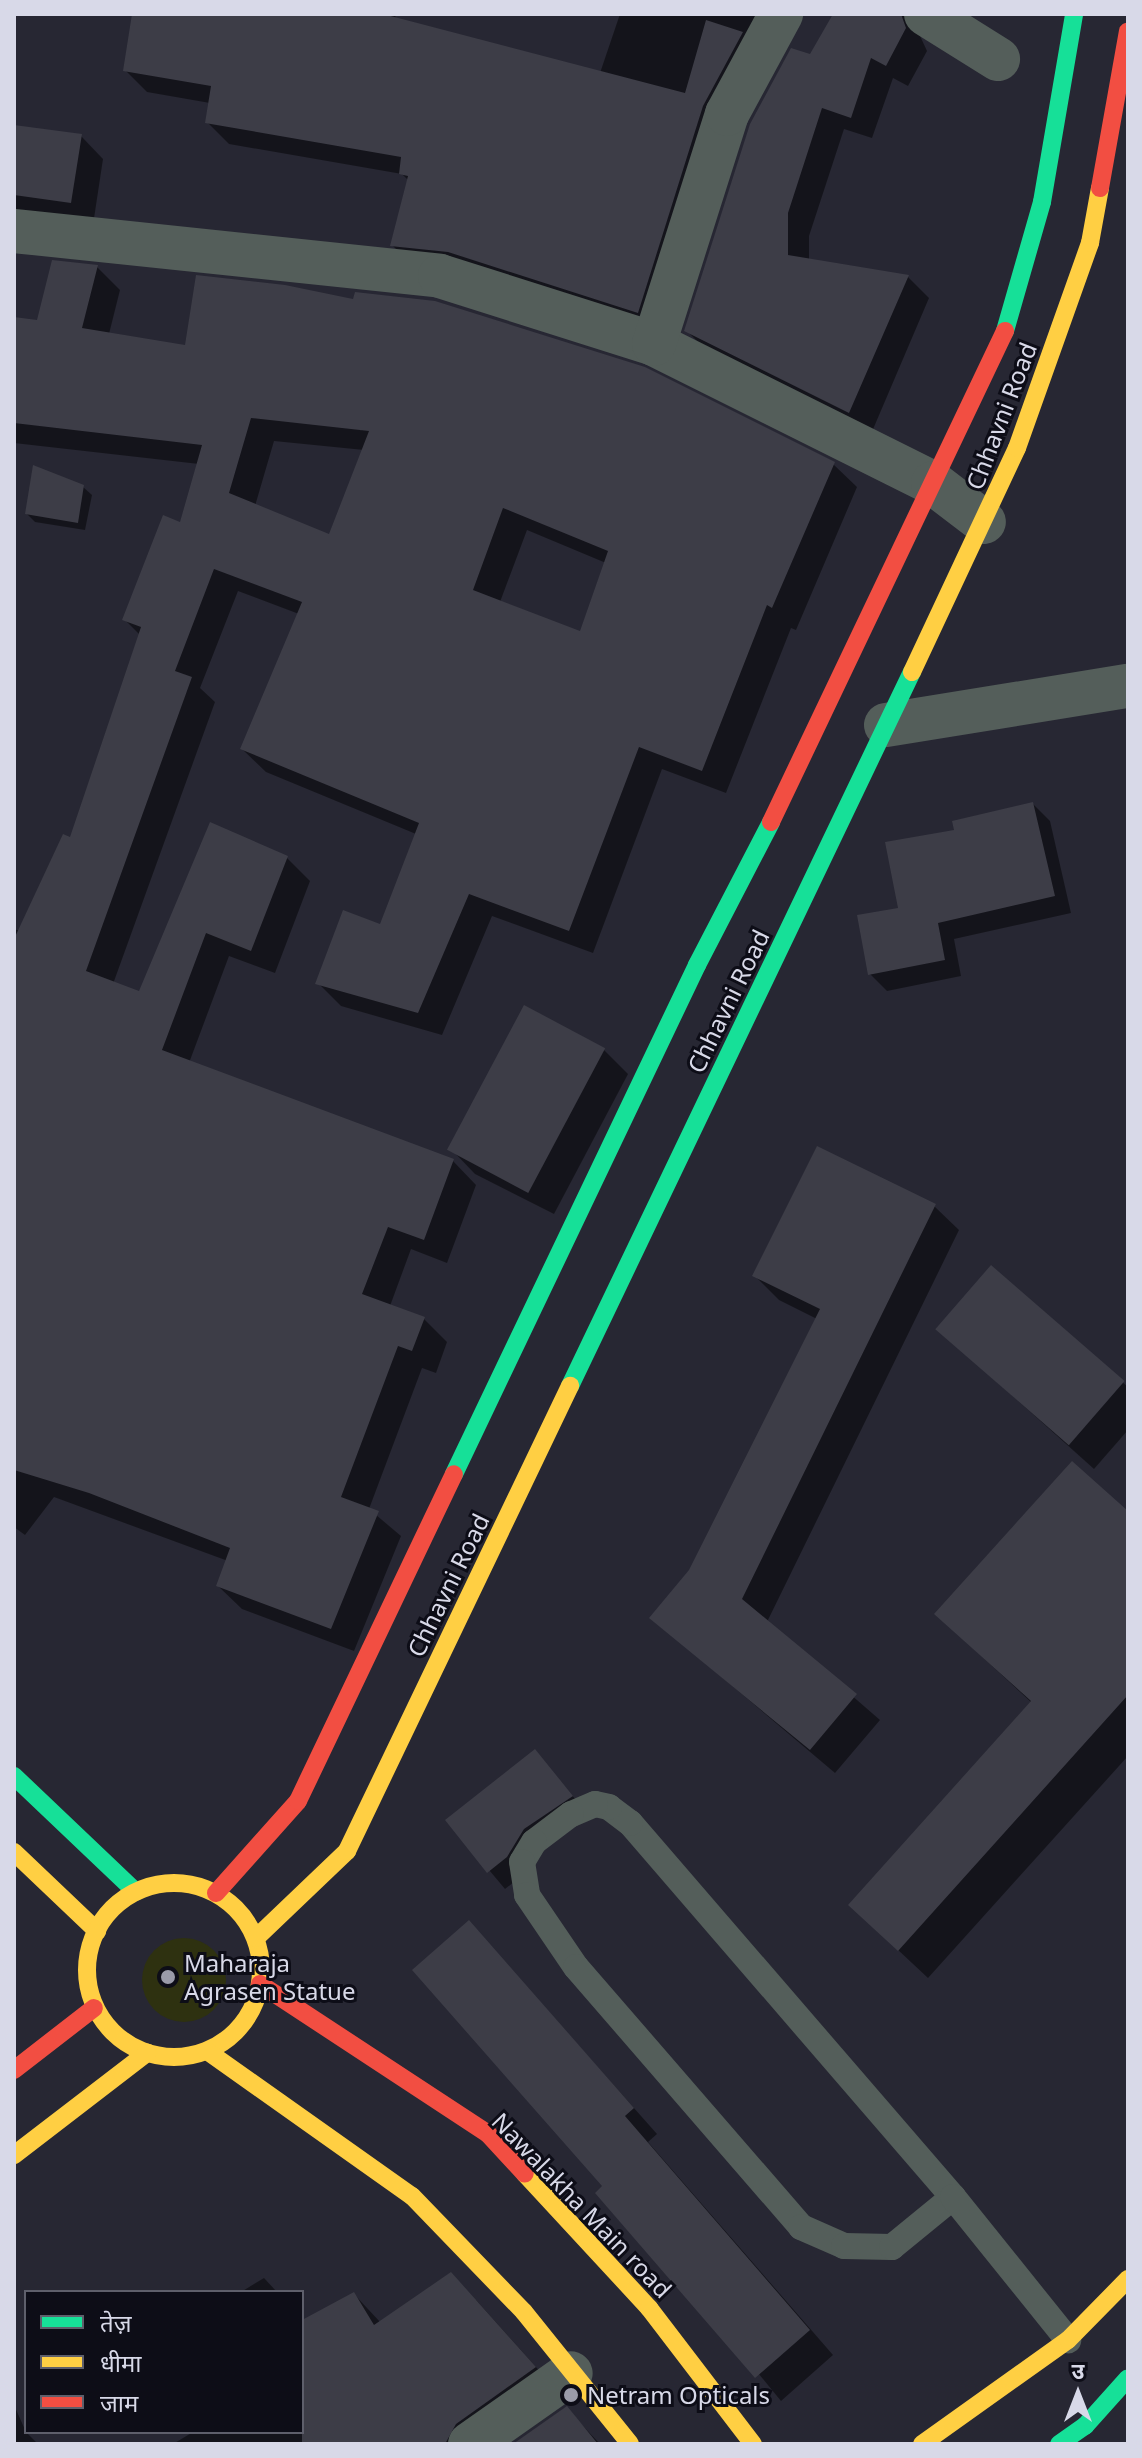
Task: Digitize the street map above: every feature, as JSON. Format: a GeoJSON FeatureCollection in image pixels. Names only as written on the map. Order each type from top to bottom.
{"type":"FeatureCollection","features":[{"type":"Feature","properties":{"kind":"main road","name":"Chhavni Road"},"geometry":{"type":"LineString","coordinates":[[216,1893],[298,1801],[697,965],[817,733],[1004,335],[1042,202],[1065,147],[1074,14]]}},
{"type":"Feature","properties":{"kind":"main road","name":"Chhavni Road"},"geometry":{"type":"LineString","coordinates":[[256,1938],[347,1851],[984,522],[1017,448],[1090,243],[1128,31]]}},
{"type":"Feature","properties":{"kind":"main road"},"geometry":{"type":"LineString","coordinates":[[1065,147],[1108,153]]}},
{"type":"Feature","properties":{"kind":"main road"},"geometry":{"type":"LineString","coordinates":[[14,1776],[136,1892]]}},
{"type":"Feature","properties":{"kind":"main road"},"geometry":{"type":"LineString","coordinates":[[14,1852],[97,1931]]}},
{"type":"Feature","properties":{"kind":"main road"},"geometry":{"type":"LineString","coordinates":[[189,1883],[216,1893],[244,1917],[256,1938],[260,1984],[251,2012],[232,2035],[207,2051],[177,2057],[147,2053],[125,2043],[94,2008],[85,1973],[97,1931],[113,1905],[136,1892],[149,1886],[189,1883]]}},
{"type":"Feature","properties":{"kind":"main road","name":"Nawalakha Main road"},"geometry":{"type":"LineString","coordinates":[[260,1984],[488,2134],[649,2308],[753,2444]]}},
{"type":"Feature","properties":{"kind":"main road"},"geometry":{"type":"LineString","coordinates":[[20,2053],[94,2008]]}},
{"type":"Feature","properties":{"kind":"main road"},"geometry":{"type":"LineString","coordinates":[[207,2051],[412,2196],[524,2312],[630,2444]]}},
{"type":"Feature","properties":{"kind":"main road"},"geometry":{"type":"LineString","coordinates":[[14,2155],[147,2053]]}},
{"type":"Feature","properties":{"kind":"main road"},"geometry":{"type":"LineString","coordinates":[[922,2444],[1068,2340],[1128,2279]]}},
{"type":"Feature","properties":{"kind":"main road"},"geometry":{"type":"LineString","coordinates":[[1059,2444],[1085,2426],[1128,2378]]}},
{"type":"Feature","properties":{"kind":"street"},"geometry":{"type":"LineString","coordinates":[[654,344],[727,114],[781,14]]}},
{"type":"Feature","properties":{"kind":"street"},"geometry":{"type":"LineString","coordinates":[[926,14],[998,59]]}},
{"type":"Feature","properties":{"kind":"street"},"geometry":{"type":"LineString","coordinates":[[14,231],[440,276],[654,344],[933,483],[984,522]]}},
{"type":"Feature","properties":{"kind":"street"},"geometry":{"type":"LineString","coordinates":[[886,725],[1128,686]]}},
{"type":"Feature","properties":{"kind":"street"},"geometry":{"type":"LineString","coordinates":[[470,2444],[571,2373]]}},
{"type":"Feature","properties":{"kind":"lane"},"geometry":{"type":"LineString","coordinates":[[953,2197],[892,2247],[844,2246],[801,2227],[576,1967],[527,1895],[522,1862],[534,1842],[571,1814],[595,1804],[630,1823],[953,2197],[1068,2340]]}},
{"type":"Feature","properties":{"kind":"green space"},"geometry":{"type":"Polygon","coordinates":[[[176,1938],[192,1938],[208,1945],[219,1956],[226,1980],[223,1996],[214,2010],[192,2022],[176,2022],[160,2015],[149,2004],[142,1988],[142,1972],[149,1956],[160,1945],[176,1938]]]}},
{"type":"Feature","properties":{"kind":"building"},"geometry":{"type":"Polygon","coordinates":[[[132,14],[383,14],[685,93],[706,20],[743,32],[703,106],[638,313],[448,252],[390,246],[408,176],[399,174],[401,157],[205,123],[211,86],[123,71],[132,14]]]}},
{"type":"Feature","properties":{"kind":"building"},"geometry":{"type":"Polygon","coordinates":[[[833,14],[901,14],[906,28],[886,66],[871,58],[851,118],[822,108],[788,213],[788,255],[909,275],[849,413],[684,331],[750,124],[791,48],[810,54],[833,14]]]}},
{"type":"Feature","properties":{"kind":"building"},"geometry":{"type":"Polygon","coordinates":[[[14,125],[82,134],[71,203],[14,195],[14,125]]]}},
{"type":"Feature","properties":{"kind":"building"},"geometry":{"type":"Polygon","coordinates":[[[52,260],[98,265],[82,328],[185,345],[196,275],[285,285],[353,299],[355,292],[435,301],[645,367],[835,462],[772,608],[767,605],[702,771],[639,747],[569,931],[469,894],[418,1013],[315,984],[343,910],[380,924],[419,823],[240,749],[302,602],[214,569],[175,671],[192,677],[86,971],[139,991],[210,822],[288,856],[251,951],[206,933],[162,1050],[454,1159],[424,1240],[388,1227],[362,1294],[425,1317],[412,1351],[398,1346],[341,1497],[379,1511],[331,1629],[216,1586],[230,1548],[89,1493],[14,1470],[14,939],[63,834],[70,837],[141,627],[122,620],[163,515],[180,522],[202,445],[14,423],[14,317],[37,320],[52,260]],[[251,418],[229,493],[329,534],[369,431],[251,418]],[[503,508],[473,590],[580,631],[608,551],[503,508]]]}},
{"type":"Feature","properties":{"kind":"building"},"geometry":{"type":"Polygon","coordinates":[[[33,465],[84,485],[78,523],[25,514],[33,465]]]}},
{"type":"Feature","properties":{"kind":"building"},"geometry":{"type":"Polygon","coordinates":[[[1033,802],[1055,896],[938,923],[945,960],[868,975],[857,915],[898,908],[885,842],[954,830],[952,821],[1033,802]]]}},
{"type":"Feature","properties":{"kind":"building"},"geometry":{"type":"Polygon","coordinates":[[[524,1005],[605,1048],[528,1193],[447,1150],[524,1005]]]}},
{"type":"Feature","properties":{"kind":"building"},"geometry":{"type":"Polygon","coordinates":[[[817,1146],[936,1204],[742,1599],[857,1694],[810,1750],[649,1618],[689,1570],[820,1309],[752,1276],[817,1146]]]}},
{"type":"Feature","properties":{"kind":"building"},"geometry":{"type":"Polygon","coordinates":[[[991,1265],[1125,1381],[1069,1445],[935,1329],[991,1265]]]}},
{"type":"Feature","properties":{"kind":"building"},"geometry":{"type":"Polygon","coordinates":[[[1072,1461],[1128,1511],[1128,1695],[898,1951],[848,1905],[1031,1701],[934,1614],[1072,1461]]]}},
{"type":"Feature","properties":{"kind":"building"},"geometry":{"type":"Polygon","coordinates":[[[535,1749],[573,1796],[524,1829],[507,1857],[487,1873],[445,1820],[535,1749]]]}},
{"type":"Feature","properties":{"kind":"building"},"geometry":{"type":"Polygon","coordinates":[[[469,1920],[634,2108],[625,2116],[810,2330],[755,2378],[595,2193],[602,2186],[412,1970],[469,1920]]]}},
{"type":"Feature","properties":{"kind":"building"},"geometry":{"type":"Polygon","coordinates":[[[451,2272],[536,2367],[456,2424],[445,2444],[302,2444],[304,2319],[354,2292],[374,2325],[451,2272]]]}},
{"type":"Feature","properties":{"kind":"building"},"geometry":{"type":"Polygon","coordinates":[[[567,2406],[598,2444],[513,2444],[567,2406]]]}},
{"type":"Feature","properties":{"kind":"traffic: fast"},"geometry":{"type":"LineString","coordinates":[[1005,331],[1042,202],[1074,14]]}},
{"type":"Feature","properties":{"kind":"traffic: fast"},"geometry":{"type":"LineString","coordinates":[[570,1386],[912,672]]}},
{"type":"Feature","properties":{"kind":"traffic: fast"},"geometry":{"type":"LineString","coordinates":[[454,1474],[697,965],[771,822]]}},
{"type":"Feature","properties":{"kind":"traffic: fast"},"geometry":{"type":"LineString","coordinates":[[14,1776],[136,1892]]}},
{"type":"Feature","properties":{"kind":"traffic: fast"},"geometry":{"type":"LineString","coordinates":[[1059,2444],[1085,2426],[1128,2378]]}},
{"type":"Feature","properties":{"kind":"traffic: slow"},"geometry":{"type":"LineString","coordinates":[[912,672],[1017,448],[1090,243],[1100,188]]}},
{"type":"Feature","properties":{"kind":"traffic: slow"},"geometry":{"type":"LineString","coordinates":[[256,1938],[347,1851],[570,1386]]}},
{"type":"Feature","properties":{"kind":"traffic: slow"},"geometry":{"type":"LineString","coordinates":[[14,1852],[97,1931]]}},
{"type":"Feature","properties":{"kind":"traffic: slow"},"geometry":{"type":"LineString","coordinates":[[174,1883],[207,1889],[236,1908],[255,1937],[261,1970],[255,2003],[236,2032],[207,2051],[174,2057],[141,2051],[112,2032],[93,2003],[87,1970],[93,1937],[112,1908],[141,1889],[174,1883]]}},
{"type":"Feature","properties":{"kind":"traffic: slow"},"geometry":{"type":"LineString","coordinates":[[207,2051],[412,2196],[524,2312],[630,2444]]}},
{"type":"Feature","properties":{"kind":"traffic: slow"},"geometry":{"type":"LineString","coordinates":[[14,2155],[147,2053]]}},
{"type":"Feature","properties":{"kind":"traffic: slow"},"geometry":{"type":"LineString","coordinates":[[525,2174],[649,2308],[753,2444]]}},
{"type":"Feature","properties":{"kind":"traffic: slow"},"geometry":{"type":"LineString","coordinates":[[922,2444],[1068,2340],[1128,2279]]}},
{"type":"Feature","properties":{"kind":"traffic: jam"},"geometry":{"type":"LineString","coordinates":[[1100,188],[1128,31]]}},
{"type":"Feature","properties":{"kind":"traffic: jam"},"geometry":{"type":"LineString","coordinates":[[771,822],[1005,331]]}},
{"type":"Feature","properties":{"kind":"traffic: jam"},"geometry":{"type":"LineString","coordinates":[[216,1893],[298,1801],[454,1474]]}},
{"type":"Feature","properties":{"kind":"traffic: jam"},"geometry":{"type":"LineString","coordinates":[[260,1984],[488,2134],[525,2174]]}},
{"type":"Feature","properties":{"kind":"traffic: jam"},"geometry":{"type":"LineString","coordinates":[[14,2070],[94,2008]]}},
{"type":"Feature","properties":{"kind":"place","name":"Maharaja Agrasen Statue"},"geometry":{"type":"Point","coordinates":[168,1977]}},
{"type":"Feature","properties":{"kind":"place","name":"Netram Opticals"},"geometry":{"type":"Point","coordinates":[571,2395]}}]}
